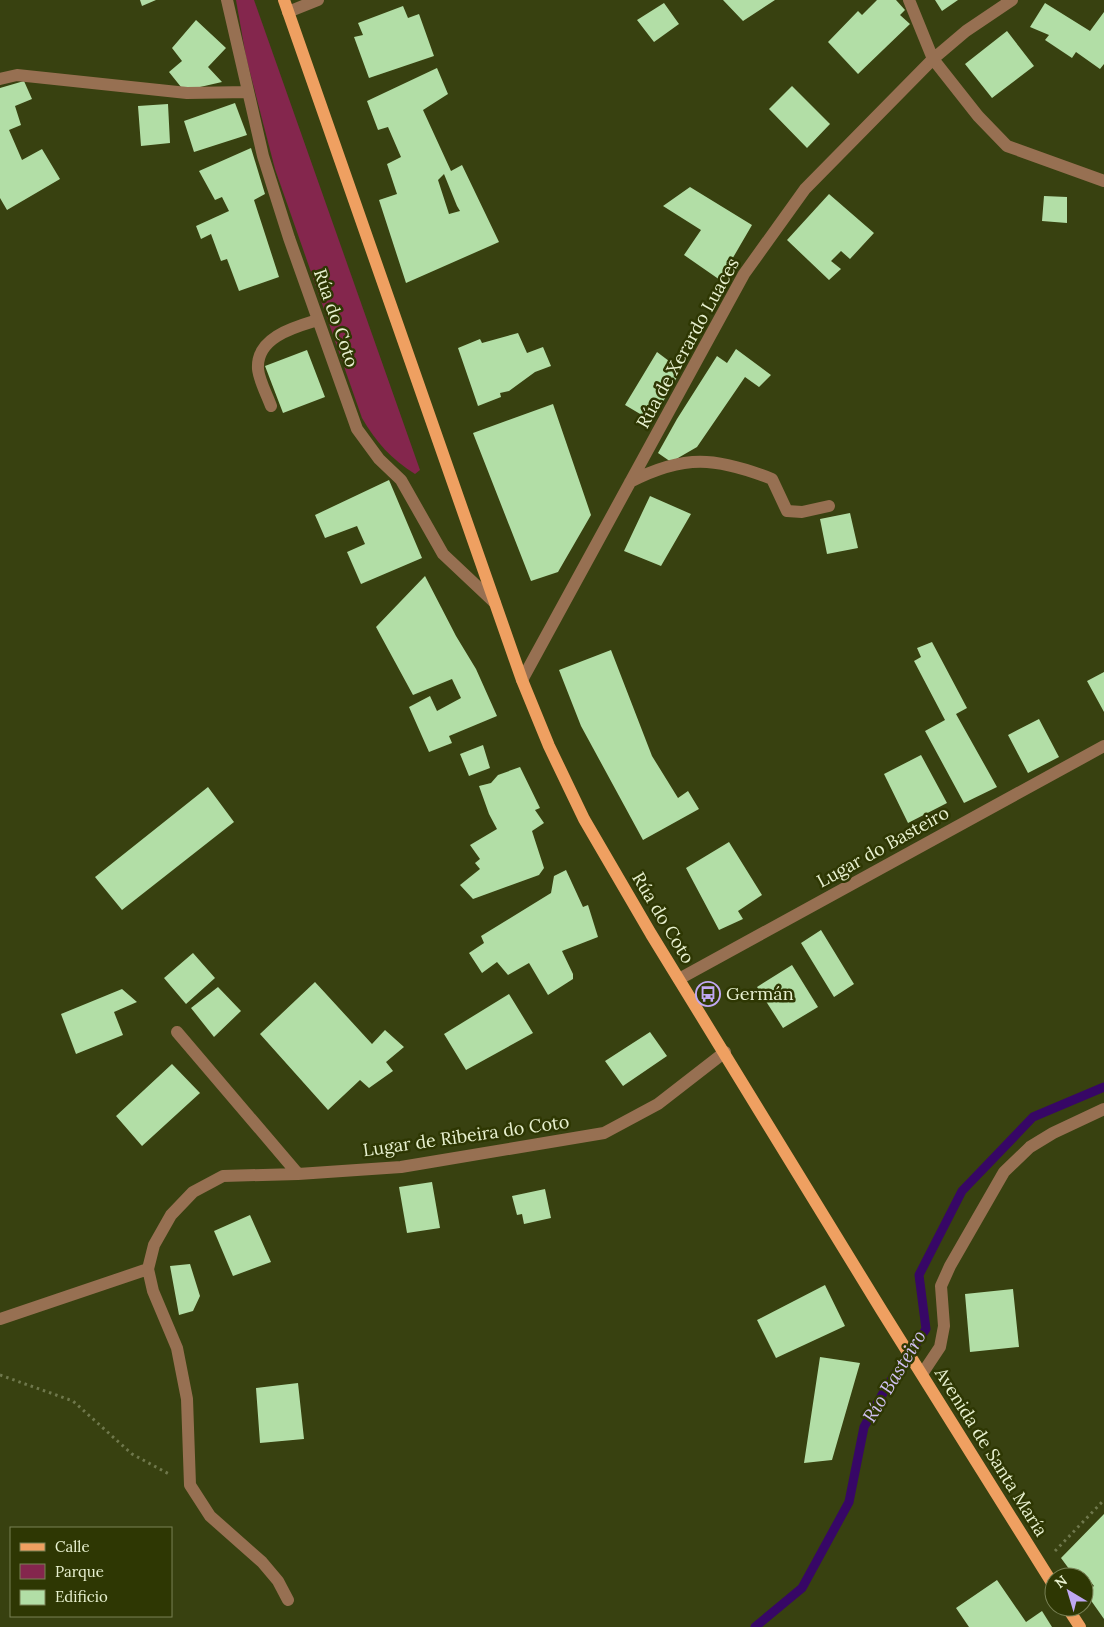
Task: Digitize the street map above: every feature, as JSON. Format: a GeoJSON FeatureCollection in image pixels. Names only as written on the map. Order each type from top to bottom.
{"type":"FeatureCollection","features":[{"type":"Feature","properties":{"kind":"main road","name":"Rúa do Coto"},"geometry":{"type":"LineString","coordinates":[[286,6],[522,680],[549,746],[584,818],[882,1311]]}},
{"type":"Feature","properties":{"kind":"main road","name":"Avenida de Santa María"},"geometry":{"type":"LineString","coordinates":[[882,1311],[1044,1570]]}},
{"type":"Feature","properties":{"kind":"street","name":"Rúa do Coto"},"geometry":{"type":"LineString","coordinates":[[227,0],[263,156],[357,430],[379,459],[401,480],[443,554],[495,603]]}},
{"type":"Feature","properties":{"kind":"street"},"geometry":{"type":"LineString","coordinates":[[286,6],[318,0]]}},
{"type":"Feature","properties":{"kind":"street"},"geometry":{"type":"LineString","coordinates":[[909,0],[933,59],[978,116],[1007,146],[1104,181]]}},
{"type":"Feature","properties":{"kind":"street","name":"Rúa de Xerardo Luaces"},"geometry":{"type":"LineString","coordinates":[[522,680],[744,274],[805,189],[933,59],[966,31],[1012,0]]}},
{"type":"Feature","properties":{"kind":"street"},"geometry":{"type":"LineString","coordinates":[[0,79],[17,75],[187,93],[248,92]]}},
{"type":"Feature","properties":{"kind":"street"},"geometry":{"type":"LineString","coordinates":[[271,406],[258,369],[261,353],[270,341],[290,328],[318,320]]}},
{"type":"Feature","properties":{"kind":"street"},"geometry":{"type":"LineString","coordinates":[[630,482],[651,471],[691,460],[716,462],[772,479],[787,511],[802,512],[829,506]]}},
{"type":"Feature","properties":{"kind":"street","name":"Lugar do Basteiro"},"geometry":{"type":"LineString","coordinates":[[679,978],[1104,746]]}},
{"type":"Feature","properties":{"kind":"street"},"geometry":{"type":"LineString","coordinates":[[177,1032],[298,1174]]}},
{"type":"Feature","properties":{"kind":"street","name":"Lugar de Ribeira do Coto"},"geometry":{"type":"LineString","coordinates":[[288,1600],[278,1580],[262,1562],[210,1516],[190,1485],[185,1390],[177,1348],[153,1290],[148,1269],[154,1244],[170,1215],[193,1192],[223,1176],[298,1174],[401,1167],[604,1134],[658,1104],[725,1052]]}},
{"type":"Feature","properties":{"kind":"street"},"geometry":{"type":"LineString","coordinates":[[919,1370],[940,1348],[944,1326],[941,1286],[950,1266],[1004,1172],[1030,1147],[1053,1133],[1104,1109]]}},
{"type":"Feature","properties":{"kind":"street"},"geometry":{"type":"LineString","coordinates":[[0,1319],[148,1269]]}},
{"type":"Feature","properties":{"kind":"path"},"geometry":{"type":"LineString","coordinates":[[0,1375],[72,1400],[132,1454],[190,1485]]}},
{"type":"Feature","properties":{"kind":"path"},"geometry":{"type":"LineString","coordinates":[[1042,1567],[1104,1500]]}},
{"type":"Feature","properties":{"kind":"green space"},"geometry":{"type":"Polygon","coordinates":[[[236,0],[254,0],[420,470],[415,474],[385,449],[362,418],[275,169],[246,57],[236,0]]]}},
{"type":"Feature","properties":{"kind":"building"},"geometry":{"type":"Polygon","coordinates":[[[140,0],[156,0],[142,6],[140,0]]]}},
{"type":"Feature","properties":{"kind":"building"},"geometry":{"type":"Polygon","coordinates":[[[723,0],[775,0],[743,21],[723,0]]]}},
{"type":"Feature","properties":{"kind":"building"},"geometry":{"type":"Polygon","coordinates":[[[877,0],[896,0],[905,10],[900,15],[910,24],[858,74],[828,42],[858,11],[862,15],[877,0]]]}},
{"type":"Feature","properties":{"kind":"building"},"geometry":{"type":"Polygon","coordinates":[[[935,0],[958,0],[942,11],[935,0]]]}},
{"type":"Feature","properties":{"kind":"building"},"geometry":{"type":"Polygon","coordinates":[[[664,3],[679,24],[654,42],[637,20],[664,3]]]}},
{"type":"Feature","properties":{"kind":"building"},"geometry":{"type":"Polygon","coordinates":[[[1045,3],[1090,31],[1104,12],[1104,64],[1100,69],[1076,52],[1072,58],[1045,40],[1049,35],[1030,27],[1045,3]]]}},
{"type":"Feature","properties":{"kind":"building"},"geometry":{"type":"Polygon","coordinates":[[[403,6],[408,18],[419,14],[434,56],[369,78],[354,37],[363,35],[358,23],[403,6]]]}},
{"type":"Feature","properties":{"kind":"building"},"geometry":{"type":"Polygon","coordinates":[[[196,20],[226,48],[208,67],[222,82],[200,87],[181,87],[169,72],[182,61],[172,48],[196,20]]]}},
{"type":"Feature","properties":{"kind":"building"},"geometry":{"type":"Polygon","coordinates":[[[1007,31],[1034,66],[992,98],[965,64],[1007,31]]]}},
{"type":"Feature","properties":{"kind":"building"},"geometry":{"type":"Polygon","coordinates":[[[437,68],[448,94],[423,110],[451,171],[462,165],[499,242],[406,283],[379,200],[397,194],[387,164],[401,157],[388,127],[378,130],[367,101],[437,68]],[[444,174],[438,180],[449,214],[460,211],[444,174]]]}},
{"type":"Feature","properties":{"kind":"building"},"geometry":{"type":"Polygon","coordinates":[[[24,81],[32,99],[15,106],[21,125],[9,130],[22,160],[42,149],[60,179],[7,210],[0,198],[0,88],[24,81]]]}},
{"type":"Feature","properties":{"kind":"building"},"geometry":{"type":"Polygon","coordinates":[[[792,86],[830,124],[807,148],[769,109],[792,86]]]}},
{"type":"Feature","properties":{"kind":"building"},"geometry":{"type":"Polygon","coordinates":[[[235,103],[247,135],[194,152],[184,121],[235,103]]]}},
{"type":"Feature","properties":{"kind":"building"},"geometry":{"type":"Polygon","coordinates":[[[168,104],[170,143],[141,146],[138,106],[168,104]]]}},
{"type":"Feature","properties":{"kind":"building"},"geometry":{"type":"Polygon","coordinates":[[[251,148],[265,194],[254,200],[279,277],[239,291],[227,259],[221,261],[211,234],[201,239],[196,226],[229,211],[222,197],[215,200],[199,171],[251,148]]]}},
{"type":"Feature","properties":{"kind":"building"},"geometry":{"type":"Polygon","coordinates":[[[690,187],[752,225],[720,280],[684,255],[701,230],[663,206],[690,187]]]}},
{"type":"Feature","properties":{"kind":"building"},"geometry":{"type":"Polygon","coordinates":[[[829,194],[874,233],[850,259],[841,251],[831,261],[841,269],[829,280],[787,240],[829,194]]]}},
{"type":"Feature","properties":{"kind":"building"},"geometry":{"type":"Polygon","coordinates":[[[1044,196],[1067,197],[1067,223],[1042,221],[1044,196]]]}},
{"type":"Feature","properties":{"kind":"building"},"geometry":{"type":"Polygon","coordinates":[[[518,333],[527,353],[543,347],[551,366],[535,372],[509,391],[500,393],[501,397],[478,406],[458,348],[480,339],[482,343],[518,333]]]}},
{"type":"Feature","properties":{"kind":"building"},"geometry":{"type":"Polygon","coordinates":[[[736,349],[771,375],[759,387],[745,377],[697,447],[671,462],[658,453],[677,419],[717,356],[727,363],[736,349]]]}},
{"type":"Feature","properties":{"kind":"building"},"geometry":{"type":"Polygon","coordinates":[[[307,350],[325,397],[283,413],[265,366],[307,350]]]}},
{"type":"Feature","properties":{"kind":"building"},"geometry":{"type":"Polygon","coordinates":[[[657,352],[681,370],[652,421],[625,405],[657,352]]]}},
{"type":"Feature","properties":{"kind":"building"},"geometry":{"type":"Polygon","coordinates":[[[553,404],[591,515],[558,572],[531,581],[473,433],[553,404]]]}},
{"type":"Feature","properties":{"kind":"building"},"geometry":{"type":"Polygon","coordinates":[[[389,480],[422,558],[361,584],[347,552],[365,544],[357,526],[325,538],[315,515],[389,480]]]}},
{"type":"Feature","properties":{"kind":"building"},"geometry":{"type":"Polygon","coordinates":[[[650,496],[691,514],[661,566],[624,551],[650,496]]]}},
{"type":"Feature","properties":{"kind":"building"},"geometry":{"type":"Polygon","coordinates":[[[850,513],[858,548],[827,554],[820,519],[850,513]]]}},
{"type":"Feature","properties":{"kind":"building"},"geometry":{"type":"Polygon","coordinates":[[[425,576],[456,636],[476,669],[497,716],[449,736],[452,743],[429,752],[409,707],[430,696],[437,711],[461,698],[452,679],[413,695],[376,627],[425,576]]]}},
{"type":"Feature","properties":{"kind":"building"},"geometry":{"type":"Polygon","coordinates":[[[932,642],[967,708],[956,714],[997,787],[964,803],[925,731],[945,720],[914,661],[921,657],[917,648],[932,642]]]}},
{"type":"Feature","properties":{"kind":"building"},"geometry":{"type":"Polygon","coordinates":[[[611,650],[652,756],[678,798],[688,791],[699,809],[643,840],[581,726],[559,670],[611,650]]]}},
{"type":"Feature","properties":{"kind":"building"},"geometry":{"type":"Polygon","coordinates":[[[1104,672],[1104,712],[1087,681],[1104,672]]]}},
{"type":"Feature","properties":{"kind":"building"},"geometry":{"type":"Polygon","coordinates":[[[1039,719],[1059,757],[1028,773],[1008,735],[1039,719]]]}},
{"type":"Feature","properties":{"kind":"building"},"geometry":{"type":"Polygon","coordinates":[[[483,745],[490,768],[469,776],[460,754],[483,745]]]}},
{"type":"Feature","properties":{"kind":"building"},"geometry":{"type":"Polygon","coordinates":[[[921,755],[947,803],[908,823],[884,774],[921,755]]]}},
{"type":"Feature","properties":{"kind":"building"},"geometry":{"type":"Polygon","coordinates":[[[520,767],[540,808],[535,810],[544,823],[532,831],[544,868],[539,875],[473,899],[460,885],[480,869],[475,863],[480,859],[470,845],[497,829],[489,814],[479,786],[491,783],[498,775],[520,767]]]}},
{"type":"Feature","properties":{"kind":"building"},"geometry":{"type":"Polygon","coordinates":[[[208,787],[234,822],[122,910],[95,877],[208,787]]]}},
{"type":"Feature","properties":{"kind":"building"},"geometry":{"type":"Polygon","coordinates":[[[729,842],[762,895],[738,911],[743,919],[719,930],[686,868],[729,842]]]}},
{"type":"Feature","properties":{"kind":"building"},"geometry":{"type":"Polygon","coordinates":[[[566,870],[583,907],[588,905],[598,937],[562,951],[573,974],[573,979],[548,995],[529,963],[508,975],[497,962],[482,973],[469,953],[484,943],[481,936],[551,893],[554,876],[566,870]]]}},
{"type":"Feature","properties":{"kind":"building"},"geometry":{"type":"Polygon","coordinates":[[[821,930],[854,984],[834,997],[801,943],[821,930]]]}},
{"type":"Feature","properties":{"kind":"building"},"geometry":{"type":"Polygon","coordinates":[[[193,953],[215,978],[186,1004],[164,978],[193,953]]]}},
{"type":"Feature","properties":{"kind":"building"},"geometry":{"type":"Polygon","coordinates":[[[792,965],[818,1007],[783,1028],[757,987],[792,965]]]}},
{"type":"Feature","properties":{"kind":"building"},"geometry":{"type":"Polygon","coordinates":[[[315,982],[372,1044],[385,1030],[404,1047],[386,1062],[393,1071],[369,1088],[360,1080],[328,1110],[260,1034],[315,982]]]}},
{"type":"Feature","properties":{"kind":"building"},"geometry":{"type":"Polygon","coordinates":[[[218,987],[241,1011],[214,1037],[191,1008],[218,987]]]}},
{"type":"Feature","properties":{"kind":"building"},"geometry":{"type":"Polygon","coordinates":[[[122,989],[137,1002],[114,1012],[123,1035],[76,1054],[61,1014],[122,989]]]}},
{"type":"Feature","properties":{"kind":"building"},"geometry":{"type":"Polygon","coordinates":[[[509,994],[533,1033],[466,1070],[444,1034],[509,994]]]}},
{"type":"Feature","properties":{"kind":"building"},"geometry":{"type":"Polygon","coordinates":[[[650,1032],[667,1056],[623,1086],[605,1061],[650,1032]]]}},
{"type":"Feature","properties":{"kind":"building"},"geometry":{"type":"Polygon","coordinates":[[[172,1064],[200,1093],[142,1146],[116,1116],[172,1064]]]}},
{"type":"Feature","properties":{"kind":"building"},"geometry":{"type":"Polygon","coordinates":[[[432,1182],[440,1228],[407,1233],[399,1187],[432,1182]]]}},
{"type":"Feature","properties":{"kind":"building"},"geometry":{"type":"Polygon","coordinates":[[[545,1189],[551,1218],[524,1224],[522,1214],[517,1215],[512,1196],[545,1189]]]}},
{"type":"Feature","properties":{"kind":"building"},"geometry":{"type":"Polygon","coordinates":[[[250,1215],[271,1262],[233,1276],[214,1231],[250,1215]]]}},
{"type":"Feature","properties":{"kind":"building"},"geometry":{"type":"Polygon","coordinates":[[[190,1264],[200,1296],[193,1311],[179,1315],[170,1266],[190,1264]]]}},
{"type":"Feature","properties":{"kind":"building"},"geometry":{"type":"Polygon","coordinates":[[[825,1285],[845,1326],[776,1358],[757,1320],[825,1285]]]}},
{"type":"Feature","properties":{"kind":"building"},"geometry":{"type":"Polygon","coordinates":[[[1013,1289],[1019,1347],[970,1352],[965,1294],[1013,1289]]]}},
{"type":"Feature","properties":{"kind":"building"},"geometry":{"type":"Polygon","coordinates":[[[820,1357],[860,1363],[832,1460],[804,1463],[820,1357]]]}},
{"type":"Feature","properties":{"kind":"building"},"geometry":{"type":"Polygon","coordinates":[[[298,1383],[304,1439],[260,1443],[256,1388],[298,1383]]]}},
{"type":"Feature","properties":{"kind":"building"},"geometry":{"type":"Polygon","coordinates":[[[1104,1514],[1104,1619],[1094,1605],[1094,1567],[1068,1567],[1061,1558],[1104,1514]]]}},
{"type":"Feature","properties":{"kind":"building"},"geometry":{"type":"Polygon","coordinates":[[[997,1580],[1026,1622],[1042,1611],[1052,1627],[969,1627],[956,1608],[997,1580]]]}},
{"type":"Feature","properties":{"kind":"waterway","name":"Río Basteiro"},"geometry":{"type":"LineString","coordinates":[[755,1627],[802,1588],[849,1502],[864,1427],[887,1386],[926,1329],[919,1275],[962,1191],[1033,1117],[1104,1087]]}},
{"type":"Feature","properties":{"kind":"place","name":"Germán"},"geometry":{"type":"Point","coordinates":[708,994]}}]}
